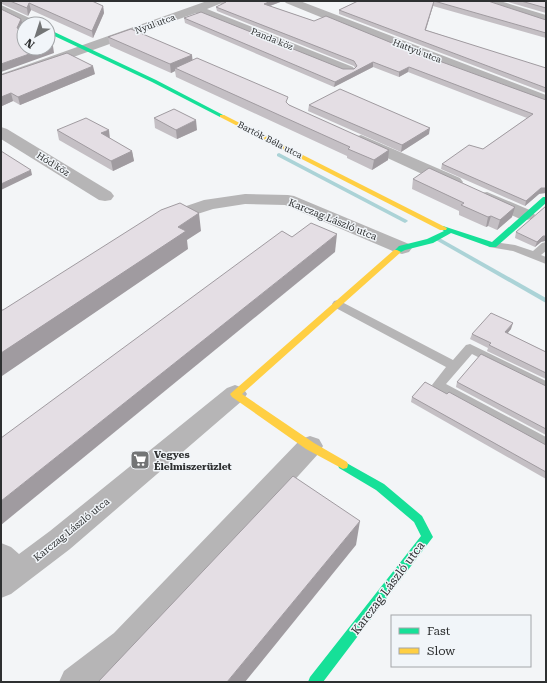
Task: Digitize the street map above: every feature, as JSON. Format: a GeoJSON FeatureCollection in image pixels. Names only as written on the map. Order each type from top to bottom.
{"type":"FeatureCollection","features":[{"type":"Feature","properties":{"kind":"street","name":"Nyúl utca"},"geometry":{"type":"LineString","coordinates":[[1,78],[218,1]]}},
{"type":"Feature","properties":{"kind":"street","name":"Hattyú utca"},"geometry":{"type":"LineString","coordinates":[[290,1],[546,100]]}},
{"type":"Feature","properties":{"kind":"street"},"geometry":{"type":"LineString","coordinates":[[488,1],[546,19]]}},
{"type":"Feature","properties":{"kind":"street"},"geometry":{"type":"LineString","coordinates":[[1,9],[16,16]]}},
{"type":"Feature","properties":{"kind":"street","name":"Panda köz"},"geometry":{"type":"LineString","coordinates":[[196,9],[348,70]]}},
{"type":"Feature","properties":{"kind":"street","name":"Bartók Béla utca"},"geometry":{"type":"LineString","coordinates":[[56,35],[154,81],[449,231],[493,246]]}},
{"type":"Feature","properties":{"kind":"street","name":"Hód köz"},"geometry":{"type":"LineString","coordinates":[[1,132],[105,196]]}},
{"type":"Feature","properties":{"kind":"street"},"geometry":{"type":"LineString","coordinates":[[345,133],[526,215]]}},
{"type":"Feature","properties":{"kind":"street","name":"Karczag László utca"},"geometry":{"type":"LineString","coordinates":[[7,571],[60,540],[235,394],[402,248],[288,200],[246,199],[210,204],[157,222],[151,226]]}},
{"type":"Feature","properties":{"kind":"street"},"geometry":{"type":"LineString","coordinates":[[493,246],[526,215],[546,199]]}},
{"type":"Feature","properties":{"kind":"street"},"geometry":{"type":"LineString","coordinates":[[402,248],[430,241],[449,231]]}},
{"type":"Feature","properties":{"kind":"street","name":"Karczag László utca"},"geometry":{"type":"LineString","coordinates":[[235,394],[310,446],[380,487],[418,518],[426,537],[315,682]]}},
{"type":"Feature","properties":{"kind":"street"},"geometry":{"type":"LineString","coordinates":[[75,682],[125,644],[310,446]]}},
{"type":"Feature","properties":{"kind":"lane"},"geometry":{"type":"LineString","coordinates":[[534,255],[546,245]]}},
{"type":"Feature","properties":{"kind":"lane"},"geometry":{"type":"LineString","coordinates":[[493,246],[515,248],[546,260]]}},
{"type":"Feature","properties":{"kind":"lane"},"geometry":{"type":"LineString","coordinates":[[338,304],[454,366]]}},
{"type":"Feature","properties":{"kind":"lane"},"geometry":{"type":"LineString","coordinates":[[546,387],[470,348],[438,385],[546,444]]}},
{"type":"Feature","properties":{"kind":"building"},"geometry":{"type":"Polygon","coordinates":[[[10,1],[92,1],[103,6],[92,31],[29,3],[27,8],[10,1]]]}},
{"type":"Feature","properties":{"kind":"building"},"geometry":{"type":"Polygon","coordinates":[[[222,1],[271,1],[264,4],[314,21],[326,16],[409,50],[546,100],[546,188],[541,188],[526,201],[442,164],[469,145],[483,149],[533,114],[409,67],[399,72],[373,62],[335,82],[184,18],[201,12],[343,69],[354,69],[357,66],[354,61],[216,7],[226,2],[222,1]]]}},
{"type":"Feature","properties":{"kind":"building"},"geometry":{"type":"Polygon","coordinates":[[[358,1],[434,1],[425,30],[546,68],[546,88],[339,10],[358,1]]]}},
{"type":"Feature","properties":{"kind":"building"},"geometry":{"type":"Polygon","coordinates":[[[434,1],[488,1],[546,20],[546,33],[434,1]]]}},
{"type":"Feature","properties":{"kind":"building"},"geometry":{"type":"Polygon","coordinates":[[[521,1],[546,1],[546,8],[521,1]]]}},
{"type":"Feature","properties":{"kind":"building"},"geometry":{"type":"Polygon","coordinates":[[[1,9],[16,16],[16,56],[24,56],[1,64],[1,9]]]}},
{"type":"Feature","properties":{"kind":"building"},"geometry":{"type":"Polygon","coordinates":[[[131,29],[192,55],[170,64],[108,37],[131,29]]]}},
{"type":"Feature","properties":{"kind":"building"},"geometry":{"type":"Polygon","coordinates":[[[67,53],[93,66],[18,97],[11,93],[1,97],[1,75],[67,53]]]}},
{"type":"Feature","properties":{"kind":"building"},"geometry":{"type":"Polygon","coordinates":[[[197,58],[288,97],[286,102],[289,105],[389,150],[374,160],[348,149],[350,147],[175,68],[197,58]]]}},
{"type":"Feature","properties":{"kind":"building"},"geometry":{"type":"Polygon","coordinates":[[[340,89],[430,128],[402,145],[309,105],[340,89]]]}},
{"type":"Feature","properties":{"kind":"building"},"geometry":{"type":"Polygon","coordinates":[[[174,109],[196,120],[176,130],[154,118],[174,109]]]}},
{"type":"Feature","properties":{"kind":"building"},"geometry":{"type":"Polygon","coordinates":[[[86,118],[109,130],[101,133],[132,151],[111,161],[57,130],[86,118]]]}},
{"type":"Feature","properties":{"kind":"building"},"geometry":{"type":"Polygon","coordinates":[[[1,151],[31,170],[1,184],[1,151]]]}},
{"type":"Feature","properties":{"kind":"building"},"geometry":{"type":"Polygon","coordinates":[[[429,168],[515,207],[500,220],[491,216],[488,217],[461,205],[464,203],[413,179],[429,168]]]}},
{"type":"Feature","properties":{"kind":"building"},"geometry":{"type":"Polygon","coordinates":[[[180,203],[199,213],[178,227],[186,231],[1,353],[1,310],[161,210],[180,203]]]}},
{"type":"Feature","properties":{"kind":"building"},"geometry":{"type":"Polygon","coordinates":[[[546,206],[546,236],[543,236],[537,242],[516,232],[546,206]]]}},
{"type":"Feature","properties":{"kind":"building"},"geometry":{"type":"Polygon","coordinates":[[[311,223],[337,234],[1,501],[1,438],[282,231],[292,237],[311,223]]]}},
{"type":"Feature","properties":{"kind":"building"},"geometry":{"type":"Polygon","coordinates":[[[491,313],[513,323],[505,332],[546,352],[546,373],[489,345],[491,343],[472,334],[491,313]]]}},
{"type":"Feature","properties":{"kind":"building"},"geometry":{"type":"Polygon","coordinates":[[[481,354],[546,386],[546,429],[457,382],[481,354]]]}},
{"type":"Feature","properties":{"kind":"building"},"geometry":{"type":"Polygon","coordinates":[[[425,382],[447,394],[449,392],[546,445],[546,472],[412,397],[425,382]]]}},
{"type":"Feature","properties":{"kind":"building"},"geometry":{"type":"Polygon","coordinates":[[[293,476],[360,521],[227,682],[98,682],[293,476]]]}},
{"type":"Feature","properties":{"kind":"waterway"},"geometry":{"type":"LineString","coordinates":[[279,155],[405,221]]}},
{"type":"Feature","properties":{"kind":"waterway"},"geometry":{"type":"LineString","coordinates":[[436,238],[546,301]]}},
{"type":"Feature","properties":{"kind":"traffic: fast"},"geometry":{"type":"LineString","coordinates":[[56,35],[154,81],[222,116]]}},
{"type":"Feature","properties":{"kind":"traffic: fast"},"geometry":{"type":"LineString","coordinates":[[443,228],[493,245],[546,199]]}},
{"type":"Feature","properties":{"kind":"traffic: fast"},"geometry":{"type":"LineString","coordinates":[[397,252],[402,248],[430,241],[449,231]]}},
{"type":"Feature","properties":{"kind":"traffic: fast"},"geometry":{"type":"LineString","coordinates":[[315,682],[427,537],[418,519],[380,487],[343,465]]}},
{"type":"Feature","properties":{"kind":"traffic: slow"},"geometry":{"type":"LineString","coordinates":[[222,116],[443,228]]}},
{"type":"Feature","properties":{"kind":"traffic: slow"},"geometry":{"type":"LineString","coordinates":[[343,465],[310,446],[235,394],[397,252]]}},
{"type":"Feature","properties":{"kind":"place","name":"Vegyes Élelmiszerüzlet"},"geometry":{"type":"Point","coordinates":[140,460]}}]}
